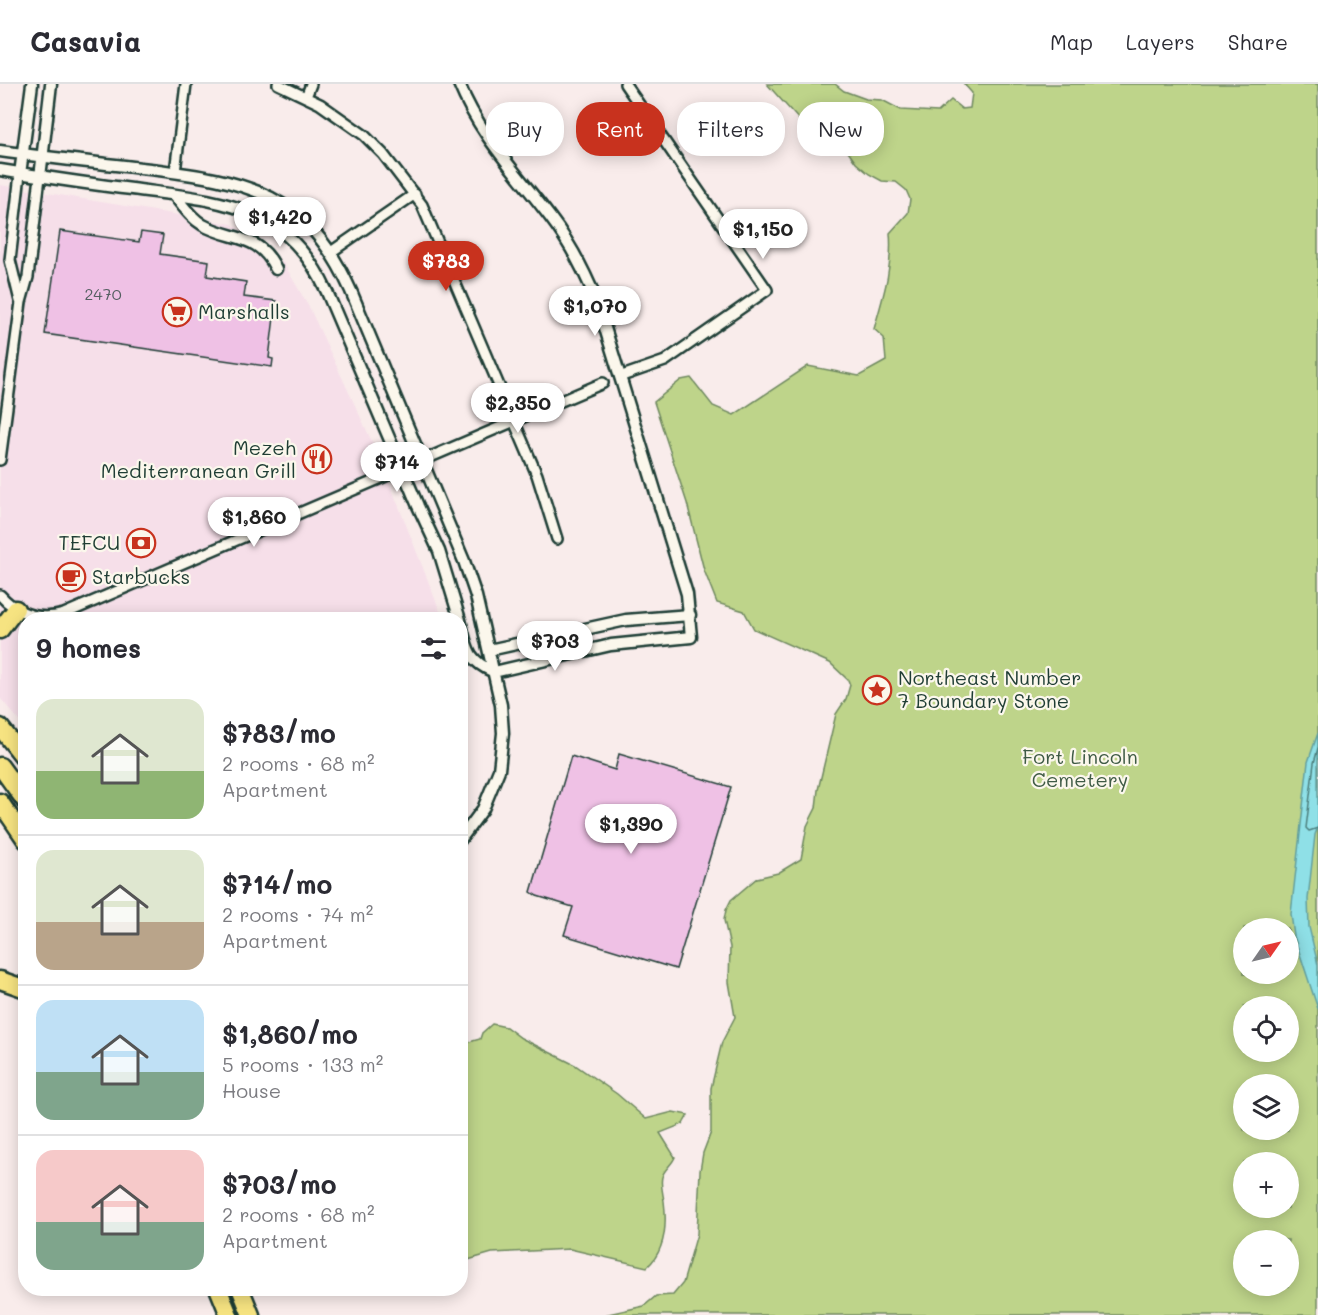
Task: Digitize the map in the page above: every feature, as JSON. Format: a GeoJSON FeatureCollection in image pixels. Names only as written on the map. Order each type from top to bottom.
{"type":"FeatureCollection","features":[{"type":"Feature","properties":{"kind":"highway"},"geometry":{"type":"LineString","coordinates":[[0,630],[16,609]]}},
{"type":"Feature","properties":{"kind":"highway"},"geometry":{"type":"LineString","coordinates":[[1,729],[18,750]]}},
{"type":"Feature","properties":{"kind":"highway"},"geometry":{"type":"LineString","coordinates":[[0,766],[18,791]]}},
{"type":"Feature","properties":{"kind":"highway"},"geometry":{"type":"LineString","coordinates":[[0,802],[18,828]]}},
{"type":"Feature","properties":{"kind":"highway"},"geometry":{"type":"LineString","coordinates":[[0,980],[18,986]]}},
{"type":"Feature","properties":{"kind":"highway"},"geometry":{"type":"LineString","coordinates":[[221,1296],[228,1315]]}},
{"type":"Feature","properties":{"kind":"highway"},"geometry":{"type":"LineString","coordinates":[[243,1296],[251,1315]]}},
{"type":"Feature","properties":{"kind":"highway"},"geometry":{"type":"LineString","coordinates":[[251,1296],[257,1315]]}},
{"type":"Feature","properties":{"kind":"street"},"geometry":{"type":"LineString","coordinates":[[21,302],[10,260],[32,84]]}},
{"type":"Feature","properties":{"kind":"street"},"geometry":{"type":"LineString","coordinates":[[0,460],[21,302],[28,277],[51,84]]}},
{"type":"Feature","properties":{"kind":"street"},"geometry":{"type":"LineString","coordinates":[[175,172],[186,84]]}},
{"type":"Feature","properties":{"kind":"street"},"geometry":{"type":"LineString","coordinates":[[278,84],[306,97],[343,119],[372,142],[415,194],[442,248],[515,421],[537,476],[557,539]]}},
{"type":"Feature","properties":{"kind":"street"},"geometry":{"type":"LineString","coordinates":[[306,97],[311,84]]}},
{"type":"Feature","properties":{"kind":"street"},"geometry":{"type":"LineString","coordinates":[[459,84],[486,137],[552,219],[580,264],[605,322],[687,594],[691,637],[625,643],[494,672],[477,663],[470,656],[468,649]]}},
{"type":"Feature","properties":{"kind":"street"},"geometry":{"type":"LineString","coordinates":[[622,376],[665,361],[767,290],[625,84]]}},
{"type":"Feature","properties":{"kind":"street"},"geometry":{"type":"LineString","coordinates":[[0,151],[229,180],[261,191],[301,218],[331,252],[351,291],[464,561],[489,650],[503,719],[503,746],[499,771],[483,809],[468,829]]}},
{"type":"Feature","properties":{"kind":"street"},"geometry":{"type":"LineString","coordinates":[[0,170],[225,202],[247,210],[277,227],[303,251],[325,287],[439,551],[458,612]]}},
{"type":"Feature","properties":{"kind":"street"},"geometry":{"type":"LineString","coordinates":[[331,252],[415,194]]}},
{"type":"Feature","properties":{"kind":"street"},"geometry":{"type":"LineString","coordinates":[[174,195],[200,223],[258,246],[269,256],[276,269]]}},
{"type":"Feature","properties":{"kind":"street"},"geometry":{"type":"LineString","coordinates":[[69,612],[603,383]]}},
{"type":"Feature","properties":{"kind":"street"},"geometry":{"type":"LineString","coordinates":[[0,595],[16,609],[25,612]]}},
{"type":"Feature","properties":{"kind":"street"},"geometry":{"type":"LineString","coordinates":[[489,650],[626,620],[690,615]]}},
{"type":"Feature","properties":{"kind":"shaded area"},"geometry":{"type":"Polygon","coordinates":[[[0,185],[232,224],[283,262],[310,309],[381,461],[440,612],[18,612],[18,719],[0,698],[0,185]]]}},
{"type":"Feature","properties":{"kind":"green space","name":"Fort Lincoln Cemetery"},"geometry":{"type":"Polygon","coordinates":[[[767,84],[835,84],[844,91],[866,99],[882,100],[901,110],[938,112],[951,100],[962,109],[970,108],[972,93],[964,84],[1318,84],[1318,1315],[604,1315],[644,1306],[656,1296],[673,1295],[683,1283],[697,1234],[700,1171],[703,1153],[711,1132],[711,1088],[722,1042],[735,1017],[729,982],[730,947],[724,920],[726,910],[731,900],[757,878],[778,873],[801,859],[807,826],[816,808],[836,714],[846,699],[850,685],[848,680],[830,663],[754,629],[744,611],[717,603],[704,570],[687,503],[654,402],[681,380],[691,378],[713,406],[734,415],[808,366],[859,376],[886,361],[884,338],[874,329],[889,270],[890,233],[908,213],[910,199],[906,190],[896,182],[882,181],[856,163],[851,156],[884,156],[884,102],[797,102],[797,118],[767,84]]]}},
{"type":"Feature","properties":{"kind":"green space"},"geometry":{"type":"Polygon","coordinates":[[[492,1024],[506,1027],[521,1038],[575,1065],[617,1094],[646,1119],[673,1112],[688,1115],[683,1124],[660,1133],[675,1157],[661,1180],[665,1219],[662,1245],[647,1267],[570,1249],[492,1253],[468,1260],[468,1042],[480,1039],[482,1033],[492,1024]]]}},
{"type":"Feature","properties":{"kind":"water"},"geometry":{"type":"Polygon","coordinates":[[[1318,733],[1318,826],[1308,899],[1309,927],[1318,965],[1318,1009],[1299,951],[1299,918],[1292,918],[1291,914],[1308,762],[1318,733]]]}},
{"type":"Feature","properties":{"kind":"building"},"geometry":{"type":"Polygon","coordinates":[[[60,231],[139,242],[141,232],[163,235],[160,254],[209,261],[207,276],[246,282],[244,297],[276,301],[269,358],[273,359],[272,367],[45,334],[60,231]]]}},
{"type":"Feature","properties":{"kind":"building"},"geometry":{"type":"Polygon","coordinates":[[[619,754],[731,787],[676,969],[564,935],[573,907],[531,892],[571,756],[615,770],[619,754]]]}},
{"type":"Feature","properties":{"kind":"place","name":"Marshalls"},"geometry":{"type":"Point","coordinates":[177,312]}},
{"type":"Feature","properties":{"kind":"place","name":"Mezeh Mediterranean Grill"},"geometry":{"type":"Point","coordinates":[317,459]}},
{"type":"Feature","properties":{"kind":"place","name":"TEFCU"},"geometry":{"type":"Point","coordinates":[141,543]}},
{"type":"Feature","properties":{"kind":"place","name":"Starbucks"},"geometry":{"type":"Point","coordinates":[71,577]}},
{"type":"Feature","properties":{"kind":"place","name":"Northeast Number 7 Boundary Stone"},"geometry":{"type":"Point","coordinates":[877,690]}}]}
